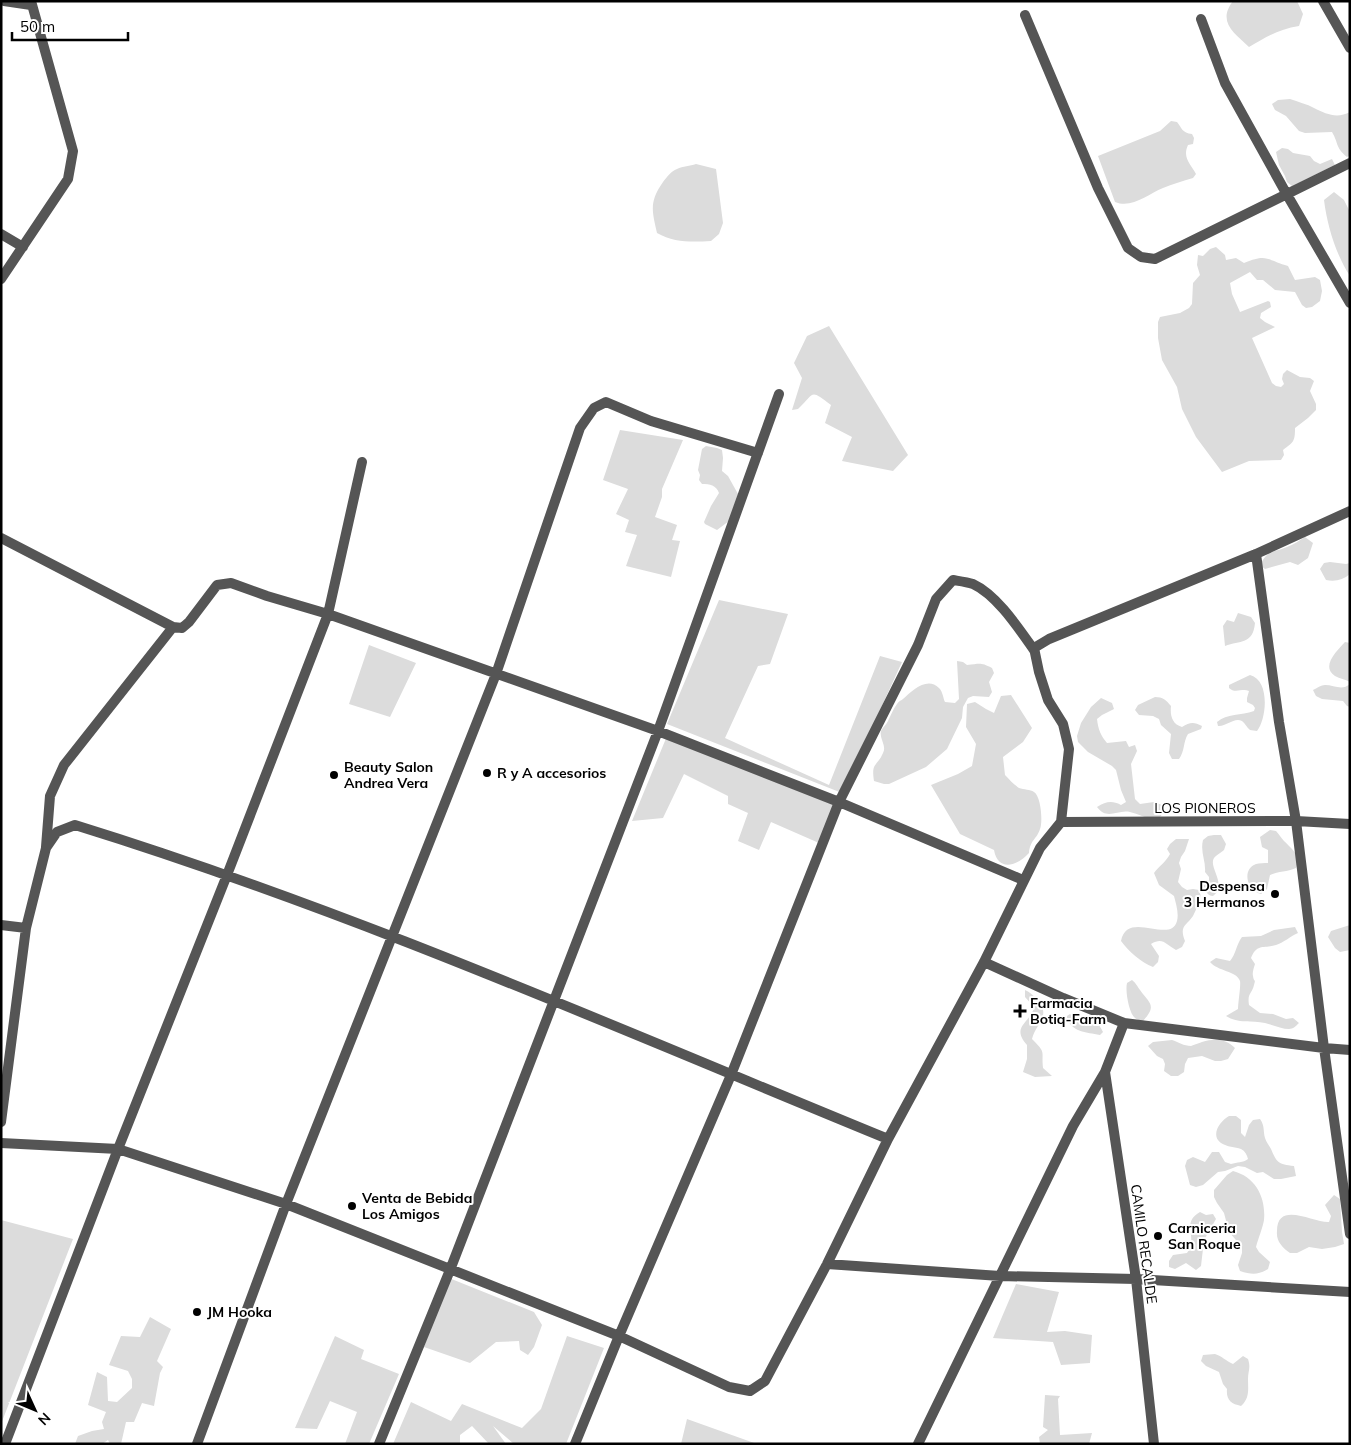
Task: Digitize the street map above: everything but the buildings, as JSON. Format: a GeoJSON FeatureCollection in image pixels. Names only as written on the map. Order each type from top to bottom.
{"type":"FeatureCollection","features":[{"type":"Feature","properties":{"kind":"street"},"geometry":{"type":"LineString","coordinates":[[1,278],[68,180],[73,151],[31,3],[4,1]]}},
{"type":"Feature","properties":{"kind":"street"},"geometry":{"type":"LineString","coordinates":[[1323,1],[1350,48]]}},
{"type":"Feature","properties":{"kind":"street"},"geometry":{"type":"LineString","coordinates":[[1025,15],[1098,188],[1128,248],[1140,257],[1154,259],[1350,163]]}},
{"type":"Feature","properties":{"kind":"street"},"geometry":{"type":"LineString","coordinates":[[1201,19],[1225,82],[1286,193],[1350,303]]}},
{"type":"Feature","properties":{"kind":"street"},"geometry":{"type":"LineString","coordinates":[[1,234],[23,247]]}},
{"type":"Feature","properties":{"kind":"street"},"geometry":{"type":"LineString","coordinates":[[379,1444],[450,1270],[658,731],[779,394]]}},
{"type":"Feature","properties":{"kind":"street"},"geometry":{"type":"LineString","coordinates":[[197,1444],[286,1204],[496,674],[580,428],[594,408],[606,402],[651,421],[758,453]]}},
{"type":"Feature","properties":{"kind":"street"},"geometry":{"type":"LineString","coordinates":[[5,1444],[118,1149],[328,614],[362,462]]}},
{"type":"Feature","properties":{"kind":"street"},"geometry":{"type":"LineString","coordinates":[[1034,650],[1034,648],[1048,639],[1256,554],[1350,511]]}},
{"type":"Feature","properties":{"kind":"street"},"geometry":{"type":"LineString","coordinates":[[1,538],[173,627],[182,628],[189,622],[217,585],[231,583],[328,614],[658,731],[840,802],[1023,880]]}},
{"type":"Feature","properties":{"kind":"street"},"geometry":{"type":"LineString","coordinates":[[1256,554],[1279,722],[1296,821],[1324,1048],[1350,1234]]}},
{"type":"Feature","properties":{"kind":"street"},"geometry":{"type":"LineString","coordinates":[[1,1143],[118,1149],[286,1204],[619,1336],[729,1387],[750,1391],[765,1381],[826,1264],[888,1138],[984,962],[1023,880],[1040,848],[1061,822],[1069,749],[1063,724],[1048,700],[1034,650],[1009,616],[986,592],[972,584],[953,580],[936,599],[918,645],[840,802],[732,1075],[619,1336],[575,1444]]}},
{"type":"Feature","properties":{"kind":"street"},"geometry":{"type":"LineString","coordinates":[[1,1122],[26,928],[46,848],[50,796],[64,765],[173,627]]}},
{"type":"Feature","properties":{"kind":"street","name":"LOS PIONEROS"},"geometry":{"type":"LineString","coordinates":[[1061,822],[1296,821],[1350,824]]}},
{"type":"Feature","properties":{"kind":"street"},"geometry":{"type":"LineString","coordinates":[[46,848],[57,832],[75,825],[227,875],[391,936],[553,1000],[888,1138]]}},
{"type":"Feature","properties":{"kind":"street"},"geometry":{"type":"LineString","coordinates":[[1,925],[26,928]]}},
{"type":"Feature","properties":{"kind":"street"},"geometry":{"type":"LineString","coordinates":[[984,962],[1124,1023],[1350,1050]]}},
{"type":"Feature","properties":{"kind":"street","name":"CAMILO RECALDE"},"geometry":{"type":"LineString","coordinates":[[1124,1023],[1105,1072],[1136,1279],[1154,1444]]}},
{"type":"Feature","properties":{"kind":"street"},"geometry":{"type":"LineString","coordinates":[[918,1444],[1073,1126],[1105,1072]]}},
{"type":"Feature","properties":{"kind":"street"},"geometry":{"type":"LineString","coordinates":[[826,1264],[1000,1276],[1136,1279],[1350,1292]]}},
{"type":"Feature","properties":{"kind":"shaded area"},"geometry":{"type":"Polygon","coordinates":[[[1233,1],[1297,1],[1303,14],[1299,26],[1279,31],[1249,47],[1229,27],[1227,21],[1228,8],[1233,1]]]}},
{"type":"Feature","properties":{"kind":"shaded area"},"geometry":{"type":"Polygon","coordinates":[[[1290,99],[1332,115],[1350,112],[1350,155],[1347,157],[1341,151],[1332,132],[1305,133],[1299,131],[1286,116],[1275,110],[1272,104],[1278,100],[1290,99]]]}},
{"type":"Feature","properties":{"kind":"shaded area"},"geometry":{"type":"Polygon","coordinates":[[[1171,121],[1177,122],[1184,131],[1192,134],[1194,138],[1193,144],[1188,145],[1186,154],[1196,174],[1193,178],[1166,187],[1140,200],[1128,204],[1115,202],[1098,156],[1160,131],[1171,121]]]}},
{"type":"Feature","properties":{"kind":"shaded area"},"geometry":{"type":"Polygon","coordinates":[[[1282,148],[1288,149],[1293,153],[1310,156],[1320,164],[1332,159],[1335,165],[1292,186],[1287,182],[1279,165],[1276,152],[1282,148]]]}},
{"type":"Feature","properties":{"kind":"shaded area"},"geometry":{"type":"Polygon","coordinates":[[[696,164],[716,169],[723,223],[719,234],[711,241],[690,242],[670,239],[657,233],[653,207],[655,195],[673,171],[696,164]]]}},
{"type":"Feature","properties":{"kind":"shaded area"},"geometry":{"type":"Polygon","coordinates":[[[1334,192],[1344,200],[1350,212],[1350,276],[1336,249],[1325,210],[1324,200],[1334,192]]]}},
{"type":"Feature","properties":{"kind":"shaded area"},"geometry":{"type":"Polygon","coordinates":[[[1216,247],[1225,255],[1226,260],[1236,258],[1244,263],[1258,258],[1267,258],[1288,266],[1295,280],[1315,277],[1320,280],[1322,291],[1320,301],[1312,307],[1306,308],[1302,305],[1295,292],[1275,290],[1263,280],[1257,280],[1250,272],[1230,283],[1232,294],[1240,312],[1268,301],[1270,302],[1271,307],[1261,313],[1260,318],[1275,327],[1252,338],[1272,383],[1276,386],[1281,387],[1284,384],[1283,374],[1287,370],[1300,377],[1310,378],[1314,381],[1310,391],[1316,404],[1316,410],[1295,428],[1293,441],[1283,450],[1284,455],[1281,460],[1249,461],[1222,472],[1196,437],[1182,409],[1177,387],[1162,360],[1158,338],[1158,322],[1160,317],[1180,313],[1192,304],[1193,283],[1200,275],[1197,265],[1198,255],[1203,256],[1210,249],[1216,247]]]}},
{"type":"Feature","properties":{"kind":"shaded area"},"geometry":{"type":"Polygon","coordinates":[[[829,326],[908,455],[893,471],[842,461],[852,437],[825,423],[831,405],[819,396],[810,396],[798,409],[792,410],[802,378],[794,363],[807,336],[829,326]]]}},
{"type":"Feature","properties":{"kind":"shaded area"},"geometry":{"type":"Polygon","coordinates":[[[620,430],[683,440],[662,489],[662,497],[655,517],[677,525],[672,540],[680,541],[671,577],[626,566],[637,535],[625,532],[629,520],[616,514],[628,489],[603,480],[620,430]]]}},
{"type":"Feature","properties":{"kind":"shaded area"},"geometry":{"type":"Polygon","coordinates":[[[706,446],[722,450],[722,471],[728,476],[738,494],[729,521],[717,530],[704,522],[719,493],[714,487],[702,484],[699,480],[698,470],[702,449],[706,446]]]}},
{"type":"Feature","properties":{"kind":"shaded area"},"geometry":{"type":"Polygon","coordinates":[[[1305,537],[1313,543],[1308,558],[1298,565],[1290,562],[1265,569],[1260,565],[1271,552],[1289,546],[1305,537]]]}},
{"type":"Feature","properties":{"kind":"shaded area"},"geometry":{"type":"Polygon","coordinates":[[[1324,563],[1350,563],[1350,574],[1339,580],[1326,580],[1320,569],[1324,563]]]}},
{"type":"Feature","properties":{"kind":"shaded area"},"geometry":{"type":"Polygon","coordinates":[[[719,600],[788,614],[770,664],[758,666],[725,738],[829,785],[880,656],[902,662],[842,793],[667,724],[719,600]]]}},
{"type":"Feature","properties":{"kind":"shaded area"},"geometry":{"type":"Polygon","coordinates":[[[1238,613],[1251,617],[1255,623],[1254,630],[1249,638],[1225,646],[1223,626],[1227,620],[1234,622],[1238,613]]]}},
{"type":"Feature","properties":{"kind":"shaded area"},"geometry":{"type":"Polygon","coordinates":[[[1345,642],[1350,643],[1350,682],[1335,676],[1329,668],[1332,658],[1345,642]]]}},
{"type":"Feature","properties":{"kind":"shaded area"},"geometry":{"type":"Polygon","coordinates":[[[369,645],[416,663],[390,717],[349,704],[369,645]]]}},
{"type":"Feature","properties":{"kind":"shaded area"},"geometry":{"type":"Polygon","coordinates":[[[957,661],[967,665],[982,664],[992,668],[994,673],[989,682],[992,692],[989,697],[973,696],[968,698],[963,707],[962,718],[947,749],[926,767],[889,784],[874,781],[874,767],[884,750],[881,731],[899,701],[920,686],[930,684],[939,688],[945,702],[955,703],[959,699],[957,661]]]}},
{"type":"Feature","properties":{"kind":"shaded area"},"geometry":{"type":"Polygon","coordinates":[[[1250,675],[1256,678],[1264,691],[1263,717],[1257,731],[1250,730],[1239,720],[1218,726],[1217,722],[1225,717],[1254,711],[1253,705],[1247,702],[1249,691],[1234,691],[1229,688],[1229,685],[1250,675]]]}},
{"type":"Feature","properties":{"kind":"shaded area"},"geometry":{"type":"Polygon","coordinates":[[[1350,684],[1350,707],[1343,701],[1322,699],[1316,696],[1313,690],[1324,685],[1344,687],[1350,684]]]}},
{"type":"Feature","properties":{"kind":"shaded area"},"geometry":{"type":"Polygon","coordinates":[[[1011,695],[1032,728],[1023,742],[1003,757],[1005,775],[1019,788],[1031,790],[1036,794],[1041,809],[1041,821],[1040,829],[1031,845],[1029,853],[1014,864],[1008,865],[999,862],[994,850],[960,834],[931,785],[972,766],[976,744],[966,727],[967,704],[975,702],[994,713],[1001,696],[1011,695]]]}},
{"type":"Feature","properties":{"kind":"shaded area"},"geometry":{"type":"Polygon","coordinates":[[[1155,697],[1164,699],[1171,706],[1172,719],[1179,726],[1182,727],[1192,723],[1202,726],[1201,729],[1188,734],[1179,759],[1172,759],[1169,753],[1171,734],[1161,725],[1159,719],[1153,716],[1139,715],[1135,710],[1138,705],[1155,697]]]}},
{"type":"Feature","properties":{"kind":"shaded area"},"geometry":{"type":"Polygon","coordinates":[[[1101,698],[1112,703],[1114,709],[1097,719],[1100,732],[1107,743],[1126,741],[1129,747],[1135,745],[1137,751],[1131,764],[1135,799],[1140,804],[1154,802],[1162,805],[1164,812],[1154,820],[1126,811],[1109,814],[1097,807],[1109,802],[1121,805],[1126,802],[1116,770],[1088,752],[1078,742],[1077,736],[1081,723],[1091,707],[1101,698]]]}},
{"type":"Feature","properties":{"kind":"shaded area"},"geometry":{"type":"Polygon","coordinates":[[[667,736],[836,800],[819,843],[771,822],[759,850],[738,841],[748,813],[728,804],[728,796],[684,774],[663,818],[632,821],[667,736]]]}},
{"type":"Feature","properties":{"kind":"shaded area"},"geometry":{"type":"Polygon","coordinates":[[[1270,830],[1276,831],[1293,850],[1297,856],[1297,863],[1296,868],[1270,875],[1267,889],[1261,894],[1256,892],[1249,884],[1247,875],[1249,870],[1256,864],[1268,863],[1268,850],[1262,847],[1260,837],[1270,830]]]}},
{"type":"Feature","properties":{"kind":"shaded area"},"geometry":{"type":"Polygon","coordinates":[[[1221,835],[1226,844],[1224,850],[1214,858],[1213,866],[1219,887],[1217,892],[1211,896],[1205,890],[1203,884],[1209,880],[1209,877],[1205,872],[1202,849],[1203,840],[1208,836],[1221,835]]]}},
{"type":"Feature","properties":{"kind":"shaded area"},"geometry":{"type":"Polygon","coordinates":[[[1176,839],[1189,839],[1179,863],[1181,869],[1178,882],[1187,890],[1199,890],[1201,897],[1193,916],[1183,929],[1185,941],[1182,947],[1176,950],[1161,941],[1151,944],[1159,956],[1158,962],[1153,967],[1136,956],[1121,941],[1125,932],[1131,928],[1167,930],[1173,927],[1177,921],[1174,896],[1159,885],[1154,873],[1170,854],[1167,849],[1176,839]]]}},
{"type":"Feature","properties":{"kind":"shaded area"},"geometry":{"type":"Polygon","coordinates":[[[1350,925],[1350,950],[1340,952],[1328,937],[1331,931],[1350,925]]]}},
{"type":"Feature","properties":{"kind":"shaded area"},"geometry":{"type":"Polygon","coordinates":[[[1295,927],[1298,933],[1279,944],[1258,948],[1253,953],[1251,958],[1255,964],[1253,978],[1255,982],[1249,996],[1249,1005],[1260,1013],[1273,1014],[1286,1019],[1293,1018],[1299,1023],[1293,1028],[1286,1029],[1260,1022],[1235,1020],[1226,1016],[1238,1009],[1240,981],[1235,975],[1210,962],[1216,958],[1230,961],[1242,937],[1261,936],[1274,930],[1295,927]]]}},
{"type":"Feature","properties":{"kind":"shaded area"},"geometry":{"type":"Polygon","coordinates":[[[1132,980],[1149,1002],[1151,1008],[1143,1021],[1135,1018],[1129,1007],[1127,983],[1132,980]]]}},
{"type":"Feature","properties":{"kind":"shaded area"},"geometry":{"type":"Polygon","coordinates":[[[1025,990],[1034,997],[1043,1011],[1042,1019],[1032,1039],[1042,1050],[1043,1068],[1052,1076],[1035,1077],[1023,1072],[1027,1059],[1027,1045],[1020,1033],[1034,1007],[1025,997],[1025,990]]]}},
{"type":"Feature","properties":{"kind":"shaded area"},"geometry":{"type":"Polygon","coordinates":[[[1070,1014],[1078,1020],[1094,1020],[1103,1032],[1100,1035],[1077,1030],[1067,1020],[1067,1016],[1070,1014]]]}},
{"type":"Feature","properties":{"kind":"shaded area"},"geometry":{"type":"Polygon","coordinates":[[[1172,1040],[1191,1046],[1207,1041],[1220,1040],[1235,1048],[1228,1059],[1221,1061],[1215,1061],[1202,1056],[1188,1058],[1184,1072],[1178,1076],[1171,1076],[1164,1071],[1165,1064],[1163,1059],[1157,1056],[1148,1046],[1153,1042],[1172,1040]]]}},
{"type":"Feature","properties":{"kind":"shaded area"},"geometry":{"type":"Polygon","coordinates":[[[1229,1116],[1236,1116],[1241,1120],[1241,1133],[1245,1137],[1253,1120],[1260,1119],[1265,1139],[1275,1157],[1281,1163],[1294,1166],[1296,1176],[1274,1179],[1263,1172],[1257,1173],[1238,1166],[1218,1172],[1203,1185],[1196,1187],[1190,1185],[1185,1166],[1187,1160],[1193,1157],[1205,1162],[1212,1152],[1219,1152],[1225,1162],[1231,1164],[1248,1159],[1246,1153],[1242,1150],[1221,1143],[1216,1136],[1222,1121],[1229,1116]]]}},
{"type":"Feature","properties":{"kind":"shaded area"},"geometry":{"type":"Polygon","coordinates":[[[1233,1171],[1248,1178],[1253,1183],[1261,1196],[1263,1204],[1264,1220],[1256,1247],[1270,1262],[1268,1269],[1258,1273],[1251,1274],[1240,1271],[1238,1265],[1242,1247],[1229,1232],[1224,1213],[1214,1197],[1214,1190],[1233,1171]]]}},
{"type":"Feature","properties":{"kind":"shaded area"},"geometry":{"type":"Polygon","coordinates":[[[1334,1195],[1340,1199],[1344,1244],[1322,1249],[1309,1247],[1297,1253],[1290,1253],[1280,1244],[1277,1231],[1279,1222],[1283,1217],[1297,1215],[1329,1222],[1331,1216],[1325,1205],[1334,1195]]]}},
{"type":"Feature","properties":{"kind":"shaded area"},"geometry":{"type":"Polygon","coordinates":[[[1200,1212],[1206,1215],[1213,1214],[1216,1219],[1204,1240],[1201,1266],[1196,1270],[1186,1263],[1175,1269],[1169,1267],[1169,1261],[1173,1255],[1187,1253],[1191,1242],[1191,1221],[1200,1212]]]}},
{"type":"Feature","properties":{"kind":"shaded area"},"geometry":{"type":"Polygon","coordinates":[[[1,1220],[73,1239],[1,1424],[1,1220]]]}},
{"type":"Feature","properties":{"kind":"shaded area"},"geometry":{"type":"Polygon","coordinates":[[[449,1278],[534,1312],[542,1325],[534,1347],[528,1355],[520,1350],[519,1341],[496,1342],[470,1363],[424,1347],[449,1278]]]}},
{"type":"Feature","properties":{"kind":"shaded area"},"geometry":{"type":"Polygon","coordinates":[[[1016,1284],[1059,1292],[1047,1332],[1065,1331],[1092,1335],[1090,1363],[1061,1365],[1053,1342],[993,1338],[1016,1284]]]}},
{"type":"Feature","properties":{"kind":"shaded area"},"geometry":{"type":"Polygon","coordinates":[[[150,1317],[171,1329],[157,1361],[163,1367],[160,1373],[154,1406],[142,1403],[134,1422],[126,1422],[121,1444],[110,1444],[108,1440],[102,1444],[75,1444],[78,1436],[104,1429],[102,1422],[106,1412],[88,1405],[97,1372],[107,1377],[108,1401],[117,1402],[132,1388],[132,1379],[128,1371],[109,1365],[121,1336],[140,1337],[150,1317]]]}},
{"type":"Feature","properties":{"kind":"shaded area"},"geometry":{"type":"Polygon","coordinates":[[[335,1336],[364,1350],[361,1359],[399,1374],[369,1444],[345,1444],[357,1412],[330,1401],[317,1429],[295,1428],[335,1336]]]}},
{"type":"Feature","properties":{"kind":"shaded area"},"geometry":{"type":"Polygon","coordinates":[[[567,1336],[604,1348],[566,1444],[514,1444],[493,1426],[506,1444],[489,1444],[472,1426],[460,1435],[460,1444],[393,1444],[411,1402],[451,1421],[462,1404],[522,1428],[541,1409],[567,1336]]]}},
{"type":"Feature","properties":{"kind":"shaded area"},"geometry":{"type":"Polygon","coordinates":[[[1215,1354],[1233,1364],[1243,1356],[1248,1359],[1248,1393],[1246,1400],[1241,1406],[1232,1403],[1228,1399],[1227,1389],[1219,1372],[1206,1366],[1201,1361],[1203,1355],[1215,1354]]]}},
{"type":"Feature","properties":{"kind":"shaded area"},"geometry":{"type":"Polygon","coordinates":[[[1045,1395],[1060,1396],[1058,1399],[1060,1435],[1092,1433],[1089,1444],[1040,1444],[1039,1437],[1048,1430],[1043,1427],[1045,1395]]]}},
{"type":"Feature","properties":{"kind":"shaded area"},"geometry":{"type":"Polygon","coordinates":[[[687,1419],[757,1444],[681,1444],[687,1419]]]}},
{"type":"Feature","properties":{"kind":"place","name":"R y A accesorios"},"geometry":{"type":"Point","coordinates":[487,773]}},
{"type":"Feature","properties":{"kind":"place","name":"Beauty Salon Andrea Vera"},"geometry":{"type":"Point","coordinates":[334,775]}},
{"type":"Feature","properties":{"kind":"place","name":"Despensa 3 Hermanos"},"geometry":{"type":"Point","coordinates":[1275,894]}},
{"type":"Feature","properties":{"kind":"place","name":"Farmacia Botiq-Farm"},"geometry":{"type":"Point","coordinates":[1020,1011]}},
{"type":"Feature","properties":{"kind":"place","name":"Venta de Bebida Los Amigos"},"geometry":{"type":"Point","coordinates":[352,1206]}},
{"type":"Feature","properties":{"kind":"place","name":"Carniceria San Roque"},"geometry":{"type":"Point","coordinates":[1158,1236]}},
{"type":"Feature","properties":{"kind":"place","name":"JM Hooka"},"geometry":{"type":"Point","coordinates":[197,1312]}}]}
